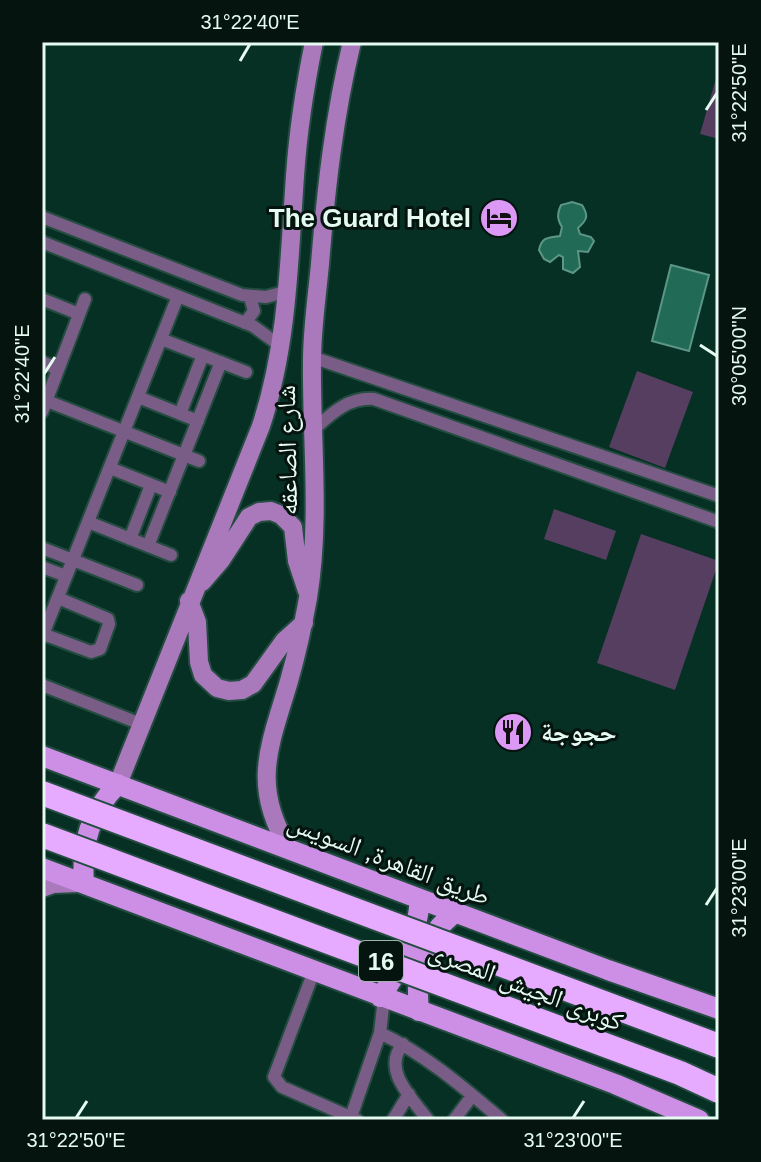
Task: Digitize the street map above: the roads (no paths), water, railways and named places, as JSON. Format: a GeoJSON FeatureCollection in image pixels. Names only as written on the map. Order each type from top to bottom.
{"type":"FeatureCollection","features":[{"type":"Feature","properties":{"kind":"highway","name":"كوبرى الجيش المصرى"},"geometry":{"type":"LineString","coordinates":[[42,793],[719,1046]]}},
{"type":"Feature","properties":{"kind":"highway","name":"كوبرى الجيش المصرى"},"geometry":{"type":"LineString","coordinates":[[42,835],[680,1073],[719,1091]]}},
{"type":"Feature","properties":{"kind":"main road","name":"طريق القاهرة, السويس"},"geometry":{"type":"LineString","coordinates":[[42,756],[719,1009]]}},
{"type":"Feature","properties":{"kind":"main road"},"geometry":{"type":"LineString","coordinates":[[84,883],[83,853],[90,824],[118,784]]}},
{"type":"Feature","properties":{"kind":"main road","name":"16"},"geometry":{"type":"LineString","coordinates":[[42,868],[615,1084],[699,1120]]}},
{"type":"Feature","properties":{"kind":"main road","name":"16"},"geometry":{"type":"LineString","coordinates":[[382,997],[409,950],[417,925],[420,899]]}},
{"type":"Feature","properties":{"kind":"main road","name":"16"},"geometry":{"type":"LineString","coordinates":[[419,1011],[417,976],[422,954],[432,935],[456,912]]}},
{"type":"Feature","properties":{"kind":"street","name":"شارع الصاعقه"},"geometry":{"type":"LineString","coordinates":[[118,784],[261,426],[282,347],[297,149],[314,42]]}},
{"type":"Feature","properties":{"kind":"street","name":"شارع الصاعقه"},"geometry":{"type":"LineString","coordinates":[[289,849],[271,811],[266,769],[270,741],[289,681],[309,594],[315,505],[312,357],[327,170],[352,42]]}},
{"type":"Feature","properties":{"kind":"street"},"geometry":{"type":"LineString","coordinates":[[42,217],[225,290],[250,297],[266,297],[288,291]]}},
{"type":"Feature","properties":{"kind":"street"},"geometry":{"type":"LineString","coordinates":[[42,242],[245,323],[268,335],[282,347]]}},
{"type":"Feature","properties":{"kind":"street"},"geometry":{"type":"LineString","coordinates":[[58,598],[108,619],[100,649],[91,652],[43,635],[178,296]]}},
{"type":"Feature","properties":{"kind":"street"},"geometry":{"type":"LineString","coordinates":[[245,323],[254,311],[250,297]]}},
{"type":"Feature","properties":{"kind":"street"},"geometry":{"type":"LineString","coordinates":[[42,299],[79,314]]}},
{"type":"Feature","properties":{"kind":"street"},"geometry":{"type":"LineString","coordinates":[[85,299],[43,404],[199,461]]}},
{"type":"Feature","properties":{"kind":"street"},"geometry":{"type":"LineString","coordinates":[[161,339],[246,372]]}},
{"type":"Feature","properties":{"kind":"street"},"geometry":{"type":"LineString","coordinates":[[180,414],[203,355]]}},
{"type":"Feature","properties":{"kind":"street"},"geometry":{"type":"LineString","coordinates":[[312,357],[719,496]]}},
{"type":"Feature","properties":{"kind":"street"},"geometry":{"type":"LineString","coordinates":[[42,362],[58,369]]}},
{"type":"Feature","properties":{"kind":"street"},"geometry":{"type":"LineString","coordinates":[[148,546],[221,362]]}},
{"type":"Feature","properties":{"kind":"street"},"geometry":{"type":"LineString","coordinates":[[364,373],[361,386],[364,399]]}},
{"type":"Feature","properties":{"kind":"street"},"geometry":{"type":"LineString","coordinates":[[138,397],[198,421]]}},
{"type":"Feature","properties":{"kind":"street"},"geometry":{"type":"LineString","coordinates":[[312,431],[339,408],[364,399],[389,403],[719,522]]}},
{"type":"Feature","properties":{"kind":"street"},"geometry":{"type":"LineString","coordinates":[[110,468],[170,492]]}},
{"type":"Feature","properties":{"kind":"street"},"geometry":{"type":"LineString","coordinates":[[130,539],[151,485]]}},
{"type":"Feature","properties":{"kind":"street"},"geometry":{"type":"LineString","coordinates":[[304,623],[284,641],[253,684],[242,690],[223,690],[211,684],[201,669],[199,633],[192,596],[221,560],[245,521],[265,511],[281,515],[293,527],[297,561],[309,594]]}},
{"type":"Feature","properties":{"kind":"street"},"geometry":{"type":"LineString","coordinates":[[88,522],[171,555]]}},
{"type":"Feature","properties":{"kind":"street"},"geometry":{"type":"LineString","coordinates":[[42,548],[137,585]]}},
{"type":"Feature","properties":{"kind":"street"},"geometry":{"type":"LineString","coordinates":[[42,567],[66,576]]}},
{"type":"Feature","properties":{"kind":"street"},"geometry":{"type":"LineString","coordinates":[[42,685],[141,724]]}},
{"type":"Feature","properties":{"kind":"street"},"geometry":{"type":"LineString","coordinates":[[42,888],[60,883],[84,883]]}},
{"type":"Feature","properties":{"kind":"street"},"geometry":{"type":"LineString","coordinates":[[314,971],[274,1077],[282,1087],[353,1119],[380,1033],[382,997]]}},
{"type":"Feature","properties":{"kind":"street"},"geometry":{"type":"LineString","coordinates":[[380,1033],[403,1044],[502,1120]]}},
{"type":"Feature","properties":{"kind":"street"},"geometry":{"type":"LineString","coordinates":[[403,1044],[393,1065],[428,1120]]}},
{"type":"Feature","properties":{"kind":"street"},"geometry":{"type":"LineString","coordinates":[[393,1120],[409,1094]]}},
{"type":"Feature","properties":{"kind":"street"},"geometry":{"type":"LineString","coordinates":[[454,1120],[472,1096]]}},
{"type":"Feature","properties":{"kind":"place","name":"The Guard Hotel"},"geometry":{"type":"Point","coordinates":[499,218]}},
{"type":"Feature","properties":{"kind":"place","name":"حجوجة"},"geometry":{"type":"Point","coordinates":[513,732]}}]}
